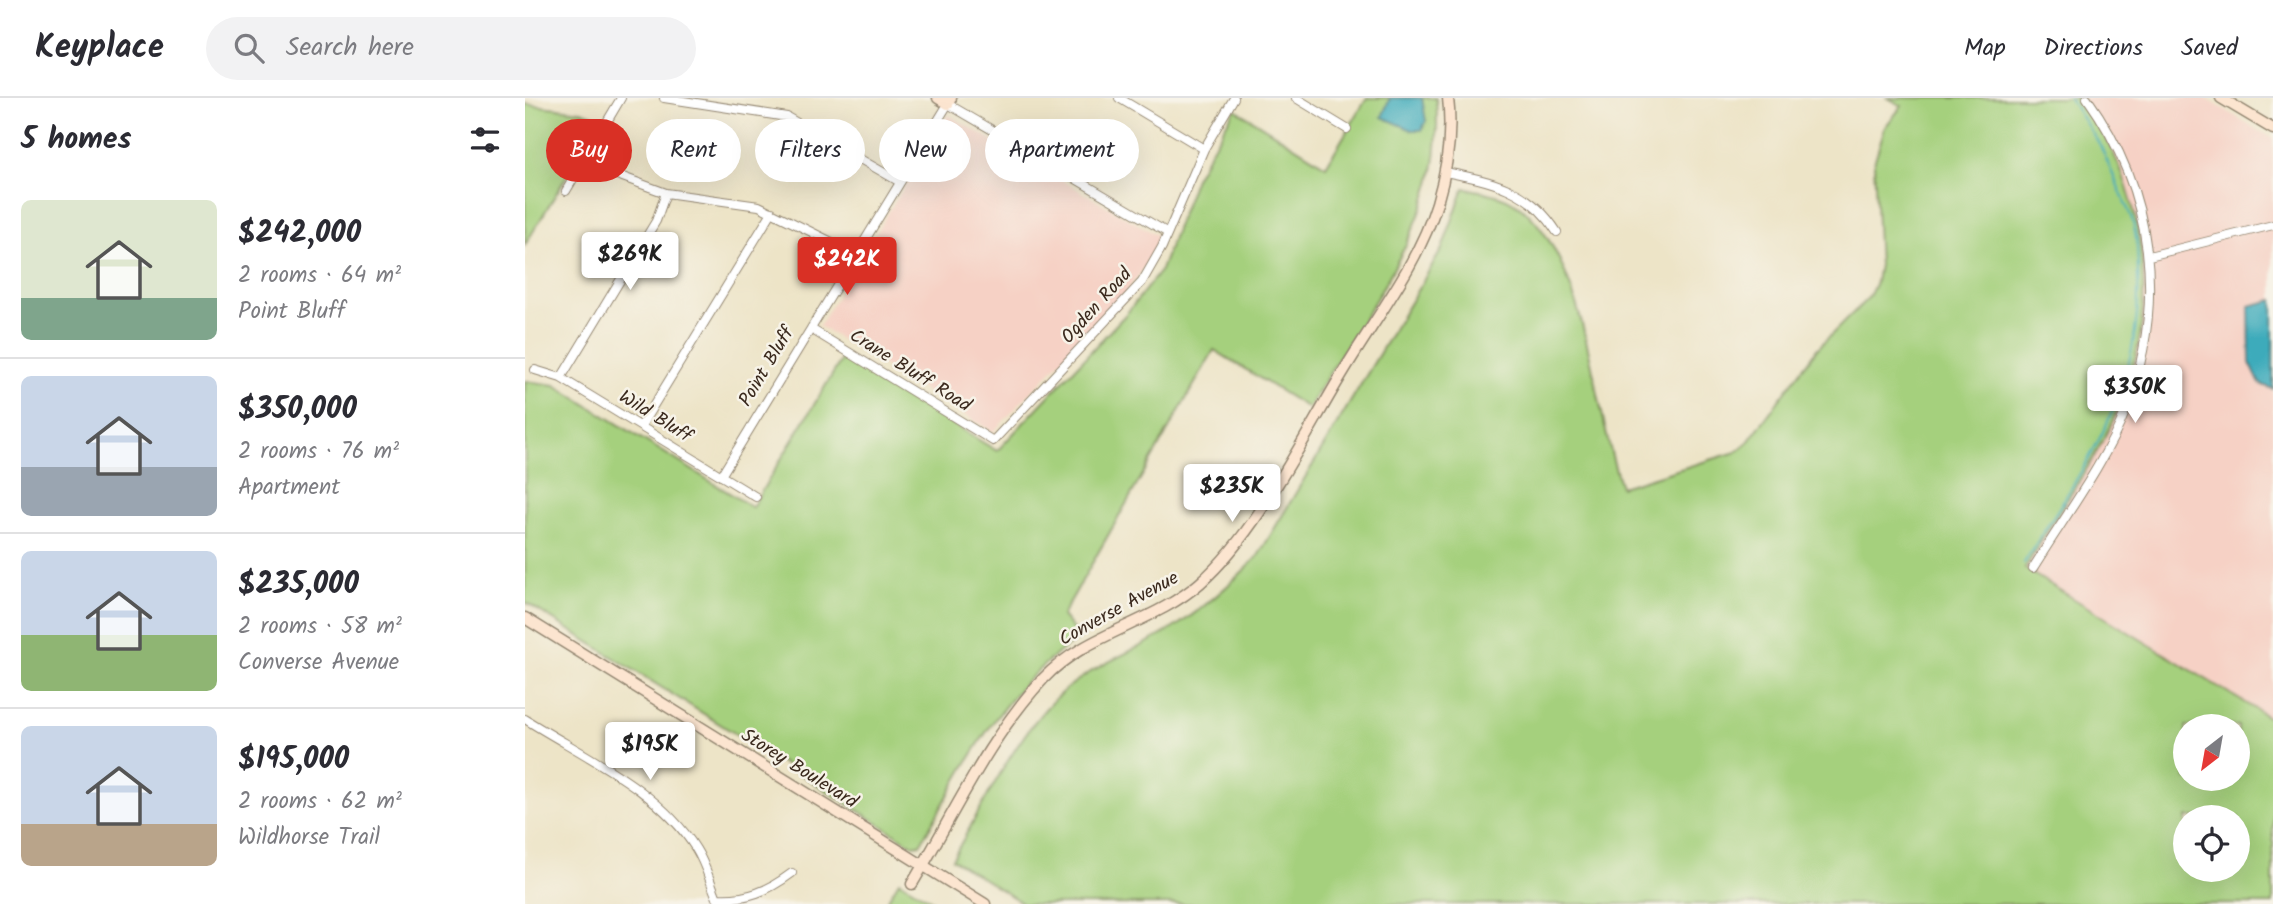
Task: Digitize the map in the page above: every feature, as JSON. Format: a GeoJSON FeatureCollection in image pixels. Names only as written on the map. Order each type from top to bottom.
{"type":"FeatureCollection","features":[{"type":"Feature","properties":{"kind":"main road","name":"Converse Avenue"},"geometry":{"type":"LineString","coordinates":[[912,884],[1007,725],[1045,678],[1066,658],[1091,643],[1187,593],[1241,540],[1416,252],[1437,204],[1445,172],[1450,115],[1448,98]]}},
{"type":"Feature","properties":{"kind":"main road"},"geometry":{"type":"LineString","coordinates":[[2221,98],[2273,129]]}},
{"type":"Feature","properties":{"kind":"main road","name":"Storey Boulevard"},"geometry":{"type":"LineString","coordinates":[[525,618],[985,904]]}},
{"type":"Feature","properties":{"kind":"street"},"geometry":{"type":"LineString","coordinates":[[608,119],[621,98]]}},
{"type":"Feature","properties":{"kind":"street"},"geometry":{"type":"LineString","coordinates":[[664,98],[787,117],[879,170]]}},
{"type":"Feature","properties":{"kind":"street"},"geometry":{"type":"LineString","coordinates":[[1119,98],[1204,149]]}},
{"type":"Feature","properties":{"kind":"street","name":"Ogden Road"},"geometry":{"type":"LineString","coordinates":[[993,441],[1131,295],[1152,267],[1204,149],[1234,98]]}},
{"type":"Feature","properties":{"kind":"street"},"geometry":{"type":"LineString","coordinates":[[1296,98],[1347,129]]}},
{"type":"Feature","properties":{"kind":"street"},"geometry":{"type":"LineString","coordinates":[[2033,568],[2125,413],[2148,329],[2149,256],[2134,185],[2115,142],[2087,98]]}},
{"type":"Feature","properties":{"kind":"street"},"geometry":{"type":"LineString","coordinates":[[946,100],[1168,233]]}},
{"type":"Feature","properties":{"kind":"street","name":"Point Bluff"},"geometry":{"type":"LineString","coordinates":[[935,119],[946,100]]}},
{"type":"Feature","properties":{"kind":"street"},"geometry":{"type":"LineString","coordinates":[[1445,172],[1486,180],[1519,193],[1545,214],[1557,232]]}},
{"type":"Feature","properties":{"kind":"street"},"geometry":{"type":"LineString","coordinates":[[632,180],[666,193],[739,202],[772,212],[856,254]]}},
{"type":"Feature","properties":{"kind":"street"},"geometry":{"type":"LineString","coordinates":[[566,191],[571,182]]}},
{"type":"Feature","properties":{"kind":"street","name":"Point Bluff"},"geometry":{"type":"LineString","coordinates":[[721,476],[900,182]]}},
{"type":"Feature","properties":{"kind":"street"},"geometry":{"type":"LineString","coordinates":[[561,378],[659,216],[666,193]]}},
{"type":"Feature","properties":{"kind":"street"},"geometry":{"type":"LineString","coordinates":[[641,426],[772,212]]}},
{"type":"Feature","properties":{"kind":"street"},"geometry":{"type":"LineString","coordinates":[[2149,256],[2271,228]]}},
{"type":"Feature","properties":{"kind":"street","name":"Crane Bluff Road"},"geometry":{"type":"LineString","coordinates":[[811,329],[993,441]]}},
{"type":"Feature","properties":{"kind":"street","name":"Wild Bluff"},"geometry":{"type":"LineString","coordinates":[[534,370],[561,378],[756,497]]}},
{"type":"Feature","properties":{"kind":"street"},"geometry":{"type":"LineString","coordinates":[[525,719],[637,790],[672,817],[697,850],[717,901],[740,899],[772,888],[792,873]]}},
{"type":"Feature","properties":{"kind":"shaded area"},"geometry":{"type":"Polygon","coordinates":[[[2080,98],[2205,98],[2273,139],[2273,720],[2024,569],[2106,434],[2120,406],[2136,355],[2142,322],[2143,259],[2136,219],[2117,159],[2080,98]]]}},
{"type":"Feature","properties":{"kind":"shaded area"},"geometry":{"type":"Polygon","coordinates":[[[971,128],[985,136],[985,182],[1064,182],[1160,237],[1145,267],[1122,297],[993,432],[819,326],[907,182],[971,182],[971,128]]]}},
{"type":"Feature","properties":{"kind":"green space"},"geometry":{"type":"Polygon","coordinates":[[[1367,98],[1436,98],[1437,109],[1436,151],[1430,183],[1408,241],[1377,298],[1308,408],[1214,350],[1062,616],[1080,638],[1052,658],[1006,704],[970,757],[920,844],[913,845],[525,602],[525,381],[555,385],[752,507],[843,357],[997,451],[1126,314],[1161,270],[1195,178],[1235,109],[1326,166],[1367,98]]]}},
{"type":"Feature","properties":{"kind":"green space"},"geometry":{"type":"Polygon","coordinates":[[[1888,98],[2080,98],[2102,132],[2120,168],[2133,207],[2141,247],[2141,329],[2133,369],[2119,407],[2098,449],[2025,569],[2273,720],[2273,904],[1024,904],[952,859],[1014,751],[1059,695],[1087,674],[1163,634],[1189,617],[1240,575],[1258,556],[1442,249],[1464,188],[1503,198],[1524,210],[1545,235],[1562,266],[1586,340],[1611,455],[1621,487],[1736,452],[1748,442],[1817,349],[1869,297],[1876,282],[1879,265],[1874,163],[1885,127],[1902,106],[1888,98]]]}},
{"type":"Feature","properties":{"kind":"green space"},"geometry":{"type":"Polygon","coordinates":[[[525,104],[581,111],[602,118],[546,119],[546,182],[563,182],[525,245],[525,104]]]}},
{"type":"Feature","properties":{"kind":"green space"},"geometry":{"type":"Polygon","coordinates":[[[899,881],[938,904],[885,904],[899,881]]]}},
{"type":"Feature","properties":{"kind":"water"},"geometry":{"type":"Polygon","coordinates":[[[1390,98],[1422,98],[1426,121],[1422,130],[1412,130],[1382,117],[1390,98]]]}},
{"type":"Feature","properties":{"kind":"water"},"geometry":{"type":"Polygon","coordinates":[[[2273,300],[2273,389],[2260,384],[2250,363],[2249,306],[2273,300]]]}},
{"type":"Feature","properties":{"kind":"waterway"},"geometry":{"type":"LineString","coordinates":[[2069,98],[2100,145],[2124,200]]}},
{"type":"Feature","properties":{"kind":"waterway"},"geometry":{"type":"LineString","coordinates":[[2024,563],[2068,494],[2105,428],[2120,393],[2130,357],[2137,318],[2138,256],[2134,228],[2124,202]]}}]}
